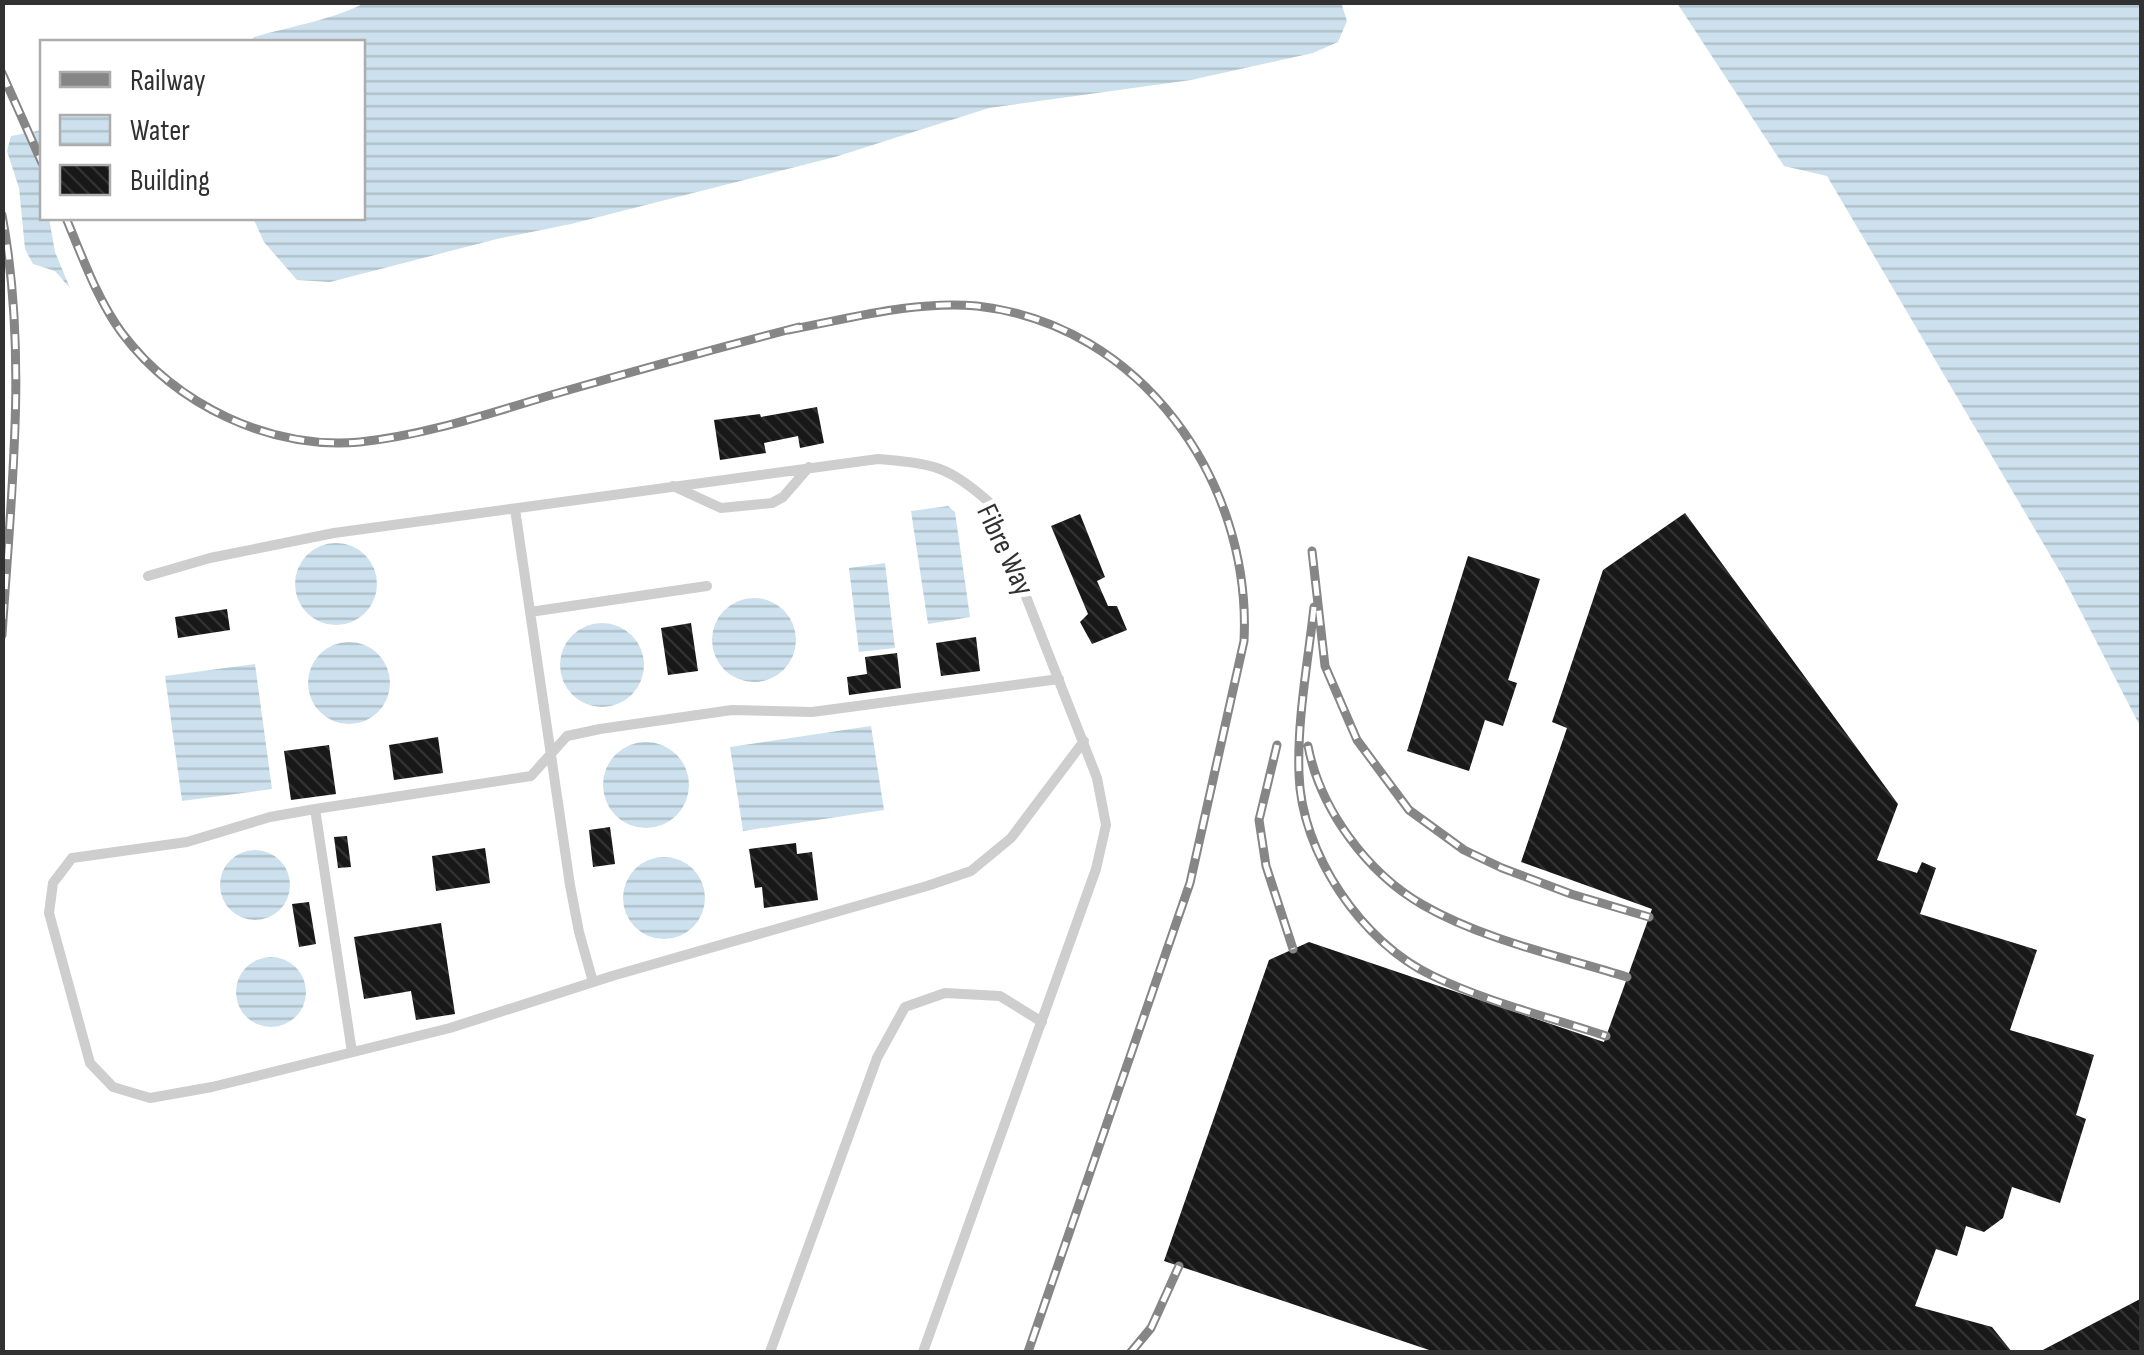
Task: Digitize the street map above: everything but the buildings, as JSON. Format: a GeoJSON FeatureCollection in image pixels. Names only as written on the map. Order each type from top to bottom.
{"type":"FeatureCollection","features":[{"type":"Feature","properties":{"kind":"lane","name":"Fibre Way"},"geometry":{"type":"LineString","coordinates":[[148,576],[210,558],[316,536],[878,458],[919,462],[955,473],[989,502],[1098,778],[1106,825],[1096,869],[923,1352]]}},
{"type":"Feature","properties":{"kind":"lane"},"geometry":{"type":"LineString","coordinates":[[673,486],[721,508],[772,502],[783,497],[810,466]]}},
{"type":"Feature","properties":{"kind":"lane"},"geometry":{"type":"LineString","coordinates":[[515,509],[579,932],[594,982]]}},
{"type":"Feature","properties":{"kind":"lane"},"geometry":{"type":"LineString","coordinates":[[530,612],[708,586]]}},
{"type":"Feature","properties":{"kind":"lane"},"geometry":{"type":"LineString","coordinates":[[1060,679],[812,712],[732,710],[600,729],[567,736],[531,776],[270,817],[187,842],[72,858],[52,883],[50,913],[90,1063],[113,1086],[150,1098],[212,1088],[450,1028],[972,872],[1011,838],[1084,741]]}},
{"type":"Feature","properties":{"kind":"lane"},"geometry":{"type":"LineString","coordinates":[[316,809],[352,1052]]}},
{"type":"Feature","properties":{"kind":"lane"},"geometry":{"type":"LineString","coordinates":[[770,1352],[877,1058],[905,1007],[945,992],[1000,996],[1042,1022]]}},
{"type":"Feature","properties":{"kind":"water"},"geometry":{"type":"Polygon","coordinates":[[[367,2],[1341,2],[1347,21],[1338,42],[1313,53],[1191,80],[989,108],[835,157],[571,224],[330,282],[297,280],[264,242],[254,220],[365,220],[365,40],[252,40],[367,2]]]}},
{"type":"Feature","properties":{"kind":"water"},"geometry":{"type":"Polygon","coordinates":[[[1677,3],[2141,3],[2141,728],[2063,577],[1827,176],[1784,166],[1677,3]]]}},
{"type":"Feature","properties":{"kind":"water"},"geometry":{"type":"Polygon","coordinates":[[[40,130],[40,220],[49,220],[55,252],[70,288],[55,271],[33,264],[25,249],[19,188],[7,151],[11,136],[40,130]]]}},
{"type":"Feature","properties":{"kind":"water"},"geometry":{"type":"Polygon","coordinates":[[[948,506],[955,512],[970,617],[928,624],[911,511],[948,506]]]}},
{"type":"Feature","properties":{"kind":"water"},"geometry":{"type":"Polygon","coordinates":[[[336,543],[365,555],[377,584],[365,613],[336,625],[307,613],[295,584],[307,555],[336,543]]]}},
{"type":"Feature","properties":{"kind":"water"},"geometry":{"type":"Polygon","coordinates":[[[885,563],[895,648],[859,652],[849,568],[885,563]]]}},
{"type":"Feature","properties":{"kind":"water"},"geometry":{"type":"Polygon","coordinates":[[[754,598],[770,601],[784,610],[793,624],[793,656],[784,670],[770,679],[754,682],[738,679],[724,670],[715,656],[712,640],[715,624],[724,610],[738,601],[754,598]]]}},
{"type":"Feature","properties":{"kind":"water"},"geometry":{"type":"Polygon","coordinates":[[[602,623],[618,626],[632,635],[641,649],[641,681],[632,695],[618,704],[602,707],[586,704],[572,695],[563,681],[560,665],[563,649],[572,635],[586,626],[602,623]]]}},
{"type":"Feature","properties":{"kind":"water"},"geometry":{"type":"Polygon","coordinates":[[[349,642],[378,654],[390,683],[378,712],[349,724],[320,712],[308,683],[320,654],[349,642]]]}},
{"type":"Feature","properties":{"kind":"water"},"geometry":{"type":"Polygon","coordinates":[[[255,664],[272,789],[182,801],[165,676],[255,664]]]}},
{"type":"Feature","properties":{"kind":"water"},"geometry":{"type":"Polygon","coordinates":[[[871,726],[884,810],[743,831],[730,747],[871,726]]]}},
{"type":"Feature","properties":{"kind":"water"},"geometry":{"type":"Polygon","coordinates":[[[638,742],[654,742],[677,754],[686,768],[686,802],[677,816],[654,828],[638,828],[622,821],[610,809],[603,793],[603,777],[610,761],[622,749],[638,742]]]}},
{"type":"Feature","properties":{"kind":"water"},"geometry":{"type":"Polygon","coordinates":[[[255,850],[279,861],[290,885],[279,909],[255,920],[231,909],[220,885],[231,861],[255,850]]]}},
{"type":"Feature","properties":{"kind":"water"},"geometry":{"type":"Polygon","coordinates":[[[664,857],[680,860],[693,869],[702,882],[702,914],[693,927],[680,936],[664,939],[648,936],[635,927],[626,914],[623,898],[626,882],[635,869],[648,860],[664,857]]]}},
{"type":"Feature","properties":{"kind":"water"},"geometry":{"type":"Polygon","coordinates":[[[271,957],[296,967],[306,992],[296,1017],[271,1027],[246,1017],[236,992],[246,967],[271,957]]]}},
{"type":"Feature","properties":{"kind":"railway"},"geometry":{"type":"LineString","coordinates":[[2,73],[40,158]]}},
{"type":"Feature","properties":{"kind":"railway"},"geometry":{"type":"LineString","coordinates":[[2,215],[10,267],[16,372],[2,635]]}},
{"type":"Feature","properties":{"kind":"railway"},"geometry":{"type":"LineString","coordinates":[[67,220],[105,306],[122,333],[169,382],[228,418],[259,430],[326,443],[360,442],[460,422],[799,327]]}},
{"type":"Feature","properties":{"kind":"railway"},"geometry":{"type":"LineString","coordinates":[[788,330],[930,306],[977,306],[1036,319],[1089,343],[1136,378],[1175,420],[1206,469],[1229,524],[1242,581],[1244,641],[1190,883],[1028,1352]]}},
{"type":"Feature","properties":{"kind":"railway"},"geometry":{"type":"LineString","coordinates":[[1312,551],[1325,666],[1357,740],[1409,810],[1464,850],[1502,868],[1649,917]]}},
{"type":"Feature","properties":{"kind":"railway"},"geometry":{"type":"LineString","coordinates":[[1314,607],[1301,711],[1299,774],[1311,834],[1340,892],[1382,942],[1433,976],[1606,1036]]}},
{"type":"Feature","properties":{"kind":"railway"},"geometry":{"type":"LineString","coordinates":[[1277,745],[1259,820],[1266,866],[1293,949]]}},
{"type":"Feature","properties":{"kind":"railway"},"geometry":{"type":"LineString","coordinates":[[1308,746],[1314,770],[1335,816],[1365,857],[1402,892],[1471,928],[1627,977]]}},
{"type":"Feature","properties":{"kind":"railway"},"geometry":{"type":"LineString","coordinates":[[1131,1352],[1151,1328],[1179,1266]]}}]}
